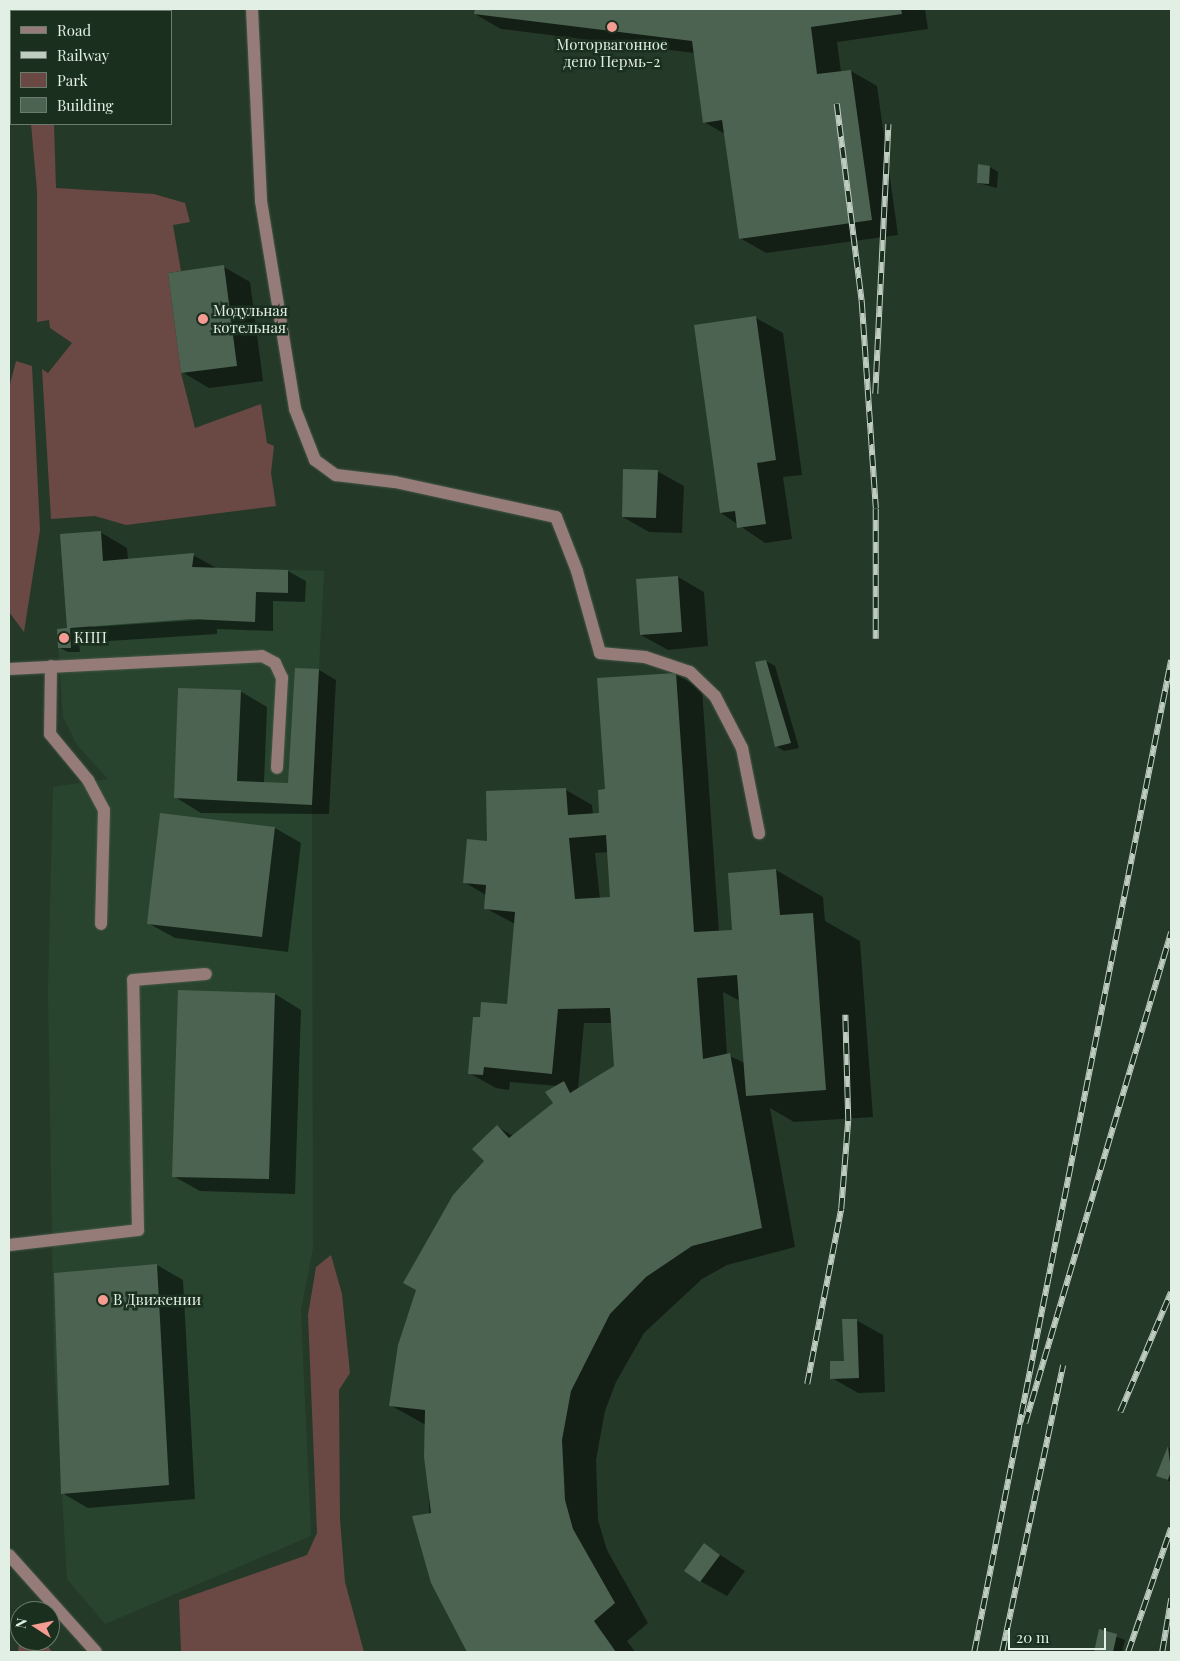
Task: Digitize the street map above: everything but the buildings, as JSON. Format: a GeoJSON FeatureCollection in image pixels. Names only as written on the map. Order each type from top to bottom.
{"type":"FeatureCollection","features":[{"type":"Feature","properties":{"kind":"lane"},"geometry":{"type":"LineString","coordinates":[[252,9],[261,201],[295,409],[315,460],[336,475],[405,484],[556,517],[578,571],[600,652],[645,657],[690,672],[715,696],[742,748],[759,833]]}},
{"type":"Feature","properties":{"kind":"lane"},"geometry":{"type":"LineString","coordinates":[[9,669],[243,655],[270,659],[282,678],[276,768]]}},
{"type":"Feature","properties":{"kind":"lane"},"geometry":{"type":"LineString","coordinates":[[50,666],[50,734],[88,780],[104,810],[101,924]]}},
{"type":"Feature","properties":{"kind":"lane"},"geometry":{"type":"LineString","coordinates":[[9,1245],[138,1230],[133,980],[206,974]]}},
{"type":"Feature","properties":{"kind":"lane"},"geometry":{"type":"LineString","coordinates":[[9,1555],[96,1652]]}},
{"type":"Feature","properties":{"kind":"shaded area"},"geometry":{"type":"Polygon","coordinates":[[[101,531],[103,561],[194,553],[193,567],[324,571],[312,805],[313,1248],[301,1310],[311,1536],[105,1624],[67,1579],[54,1359],[48,991],[53,787],[108,779],[77,745],[63,717],[57,629],[67,628],[60,534],[101,531]]]}},
{"type":"Feature","properties":{"kind":"green space"},"geometry":{"type":"Polygon","coordinates":[[[31,125],[54,125],[56,188],[154,194],[185,203],[190,222],[173,225],[181,271],[168,273],[181,373],[195,428],[261,404],[267,443],[274,446],[271,473],[276,506],[126,525],[95,516],[51,519],[42,369],[48,373],[72,343],[50,328],[49,320],[37,322],[37,191],[31,125]]]}},
{"type":"Feature","properties":{"kind":"green space"},"geometry":{"type":"Polygon","coordinates":[[[16,361],[32,366],[40,530],[24,632],[9,612],[9,388],[16,361]]]}},
{"type":"Feature","properties":{"kind":"green space"},"geometry":{"type":"Polygon","coordinates":[[[331,1255],[342,1294],[350,1373],[339,1390],[340,1519],[345,1582],[364,1652],[181,1652],[179,1600],[307,1555],[317,1533],[308,1315],[316,1267],[331,1255]]]}},
{"type":"Feature","properties":{"kind":"green space"},"geometry":{"type":"Polygon","coordinates":[[[51,1651],[52,1652],[18,1652],[51,1651]]]}},
{"type":"Feature","properties":{"kind":"railway"},"geometry":{"type":"LineString","coordinates":[[837,104],[862,302],[876,509],[876,639]]}},
{"type":"Feature","properties":{"kind":"railway"},"geometry":{"type":"LineString","coordinates":[[875,394],[888,124]]}},
{"type":"Feature","properties":{"kind":"railway"},"geometry":{"type":"LineString","coordinates":[[974,1652],[1171,660]]}},
{"type":"Feature","properties":{"kind":"railway"},"geometry":{"type":"LineString","coordinates":[[1025,1423],[1171,932]]}},
{"type":"Feature","properties":{"kind":"railway"},"geometry":{"type":"LineString","coordinates":[[807,1384],[841,1209],[848,1120],[845,1015]]}},
{"type":"Feature","properties":{"kind":"railway"},"geometry":{"type":"LineString","coordinates":[[1120,1412],[1171,1292]]}},
{"type":"Feature","properties":{"kind":"railway"},"geometry":{"type":"LineString","coordinates":[[1002,1652],[1063,1365]]}},
{"type":"Feature","properties":{"kind":"railway"},"geometry":{"type":"LineString","coordinates":[[1128,1652],[1171,1528]]}},
{"type":"Feature","properties":{"kind":"railway"},"geometry":{"type":"LineString","coordinates":[[1162,1652],[1171,1599]]}},
{"type":"Feature","properties":{"kind":"place","name":"Моторвагонное депо Пермь-2"},"geometry":{"type":"Point","coordinates":[612,27]}},
{"type":"Feature","properties":{"kind":"place","name":"Модульная котельная"},"geometry":{"type":"Point","coordinates":[203,319]}},
{"type":"Feature","properties":{"kind":"place","name":"КПП"},"geometry":{"type":"Point","coordinates":[64,638]}},
{"type":"Feature","properties":{"kind":"place","name":"В Движении"},"geometry":{"type":"Point","coordinates":[103,1300]}}]}
